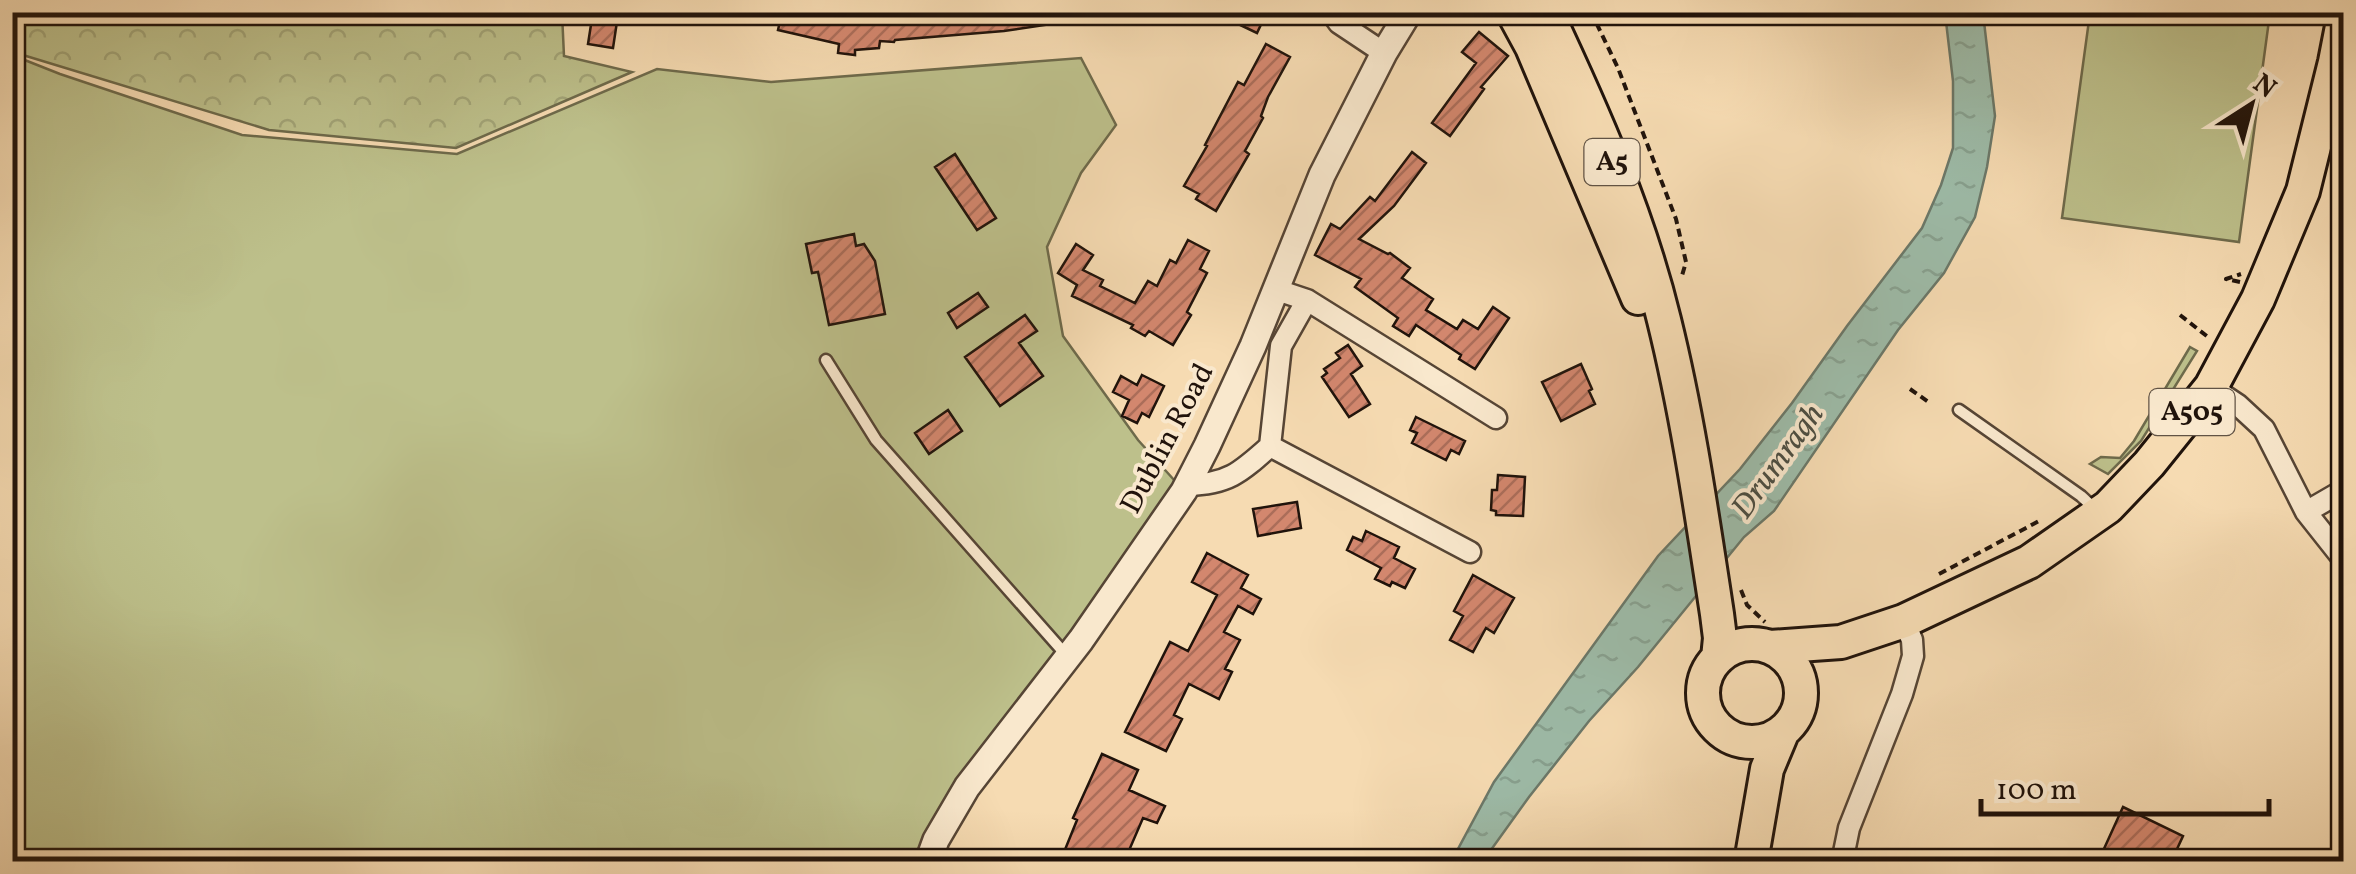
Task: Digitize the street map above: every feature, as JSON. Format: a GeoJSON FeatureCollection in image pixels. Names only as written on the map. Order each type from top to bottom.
{"type":"FeatureCollection","features":[{"type":"Feature","properties":{"kind":"highway"},"geometry":{"type":"LineString","coordinates":[[1521,14],[1684,408],[1723,599],[1720,638],[1749,643],[1789,660],[1799,678],[1797,714],[1782,732],[1766,769],[1751,862]]}},
{"type":"Feature","properties":{"kind":"highway","name":"A505"},"geometry":{"type":"LineString","coordinates":[[1749,643],[1841,642],[1904,621],[2028,562],[2108,508],[2150,464],[2211,387],[2258,299],[2303,191],[2344,16]]}},
{"type":"Feature","properties":{"kind":"highway"},"geometry":{"type":"LineString","coordinates":[[1801,690],[1841,642]]}},
{"type":"Feature","properties":{"kind":"highway"},"geometry":{"type":"LineString","coordinates":[[1749,643],[1708,672],[1703,687],[1704,703],[1713,723],[1738,740],[1763,742],[1782,732]]}},
{"type":"Feature","properties":{"kind":"highway"},"geometry":{"type":"LineString","coordinates":[[1738,740],[1757,770],[1762,795]]}},
{"type":"Feature","properties":{"kind":"street"},"geometry":{"type":"LineString","coordinates":[[1331,12],[1339,23],[1384,53]]}},
{"type":"Feature","properties":{"kind":"street","name":"Dublin Road"},"geometry":{"type":"LineString","coordinates":[[928,862],[936,840],[968,787],[1116,592],[1187,485],[1253,346],[1322,175],[1409,12]]}},
{"type":"Feature","properties":{"kind":"street"},"geometry":{"type":"LineString","coordinates":[[1274,288],[1307,300],[1496,418]]}},
{"type":"Feature","properties":{"kind":"street"},"geometry":{"type":"LineString","coordinates":[[1187,485],[1210,485],[1231,478],[1270,446],[1282,346],[1307,300]]}},
{"type":"Feature","properties":{"kind":"street"},"geometry":{"type":"LineString","coordinates":[[2344,368],[2344,377]]}},
{"type":"Feature","properties":{"kind":"street"},"geometry":{"type":"LineString","coordinates":[[2211,387],[2238,404],[2264,429],[2306,512],[2344,560]]}},
{"type":"Feature","properties":{"kind":"street"},"geometry":{"type":"LineString","coordinates":[[1270,446],[1470,552]]}},
{"type":"Feature","properties":{"kind":"street"},"geometry":{"type":"LineString","coordinates":[[2306,512],[2344,490]]}},
{"type":"Feature","properties":{"kind":"street"},"geometry":{"type":"LineString","coordinates":[[1842,862],[1849,828],[1913,656],[1912,640],[1904,621]]}},
{"type":"Feature","properties":{"kind":"lane"},"geometry":{"type":"LineString","coordinates":[[826,360],[876,440],[1068,657]]}},
{"type":"Feature","properties":{"kind":"lane"},"geometry":{"type":"LineString","coordinates":[[1959,410],[2081,496],[2099,513]]}},
{"type":"Feature","properties":{"kind":"path"},"geometry":{"type":"LineString","coordinates":[[2180,315],[2210,339]]}},
{"type":"Feature","properties":{"kind":"path"},"geometry":{"type":"LineString","coordinates":[[1910,389],[1930,403]]}},
{"type":"Feature","properties":{"kind":"path"},"geometry":{"type":"LineString","coordinates":[[1939,574],[2042,519]]}},
{"type":"Feature","properties":{"kind":"path"},"geometry":{"type":"LineString","coordinates":[[1723,599],[1746,605],[1749,643]]}},
{"type":"Feature","properties":{"kind":"green space"},"geometry":{"type":"Polygon","coordinates":[[[12,13],[562,13],[564,56],[632,72],[456,148],[269,130],[13,52],[12,13]]]}},
{"type":"Feature","properties":{"kind":"green space"},"geometry":{"type":"Polygon","coordinates":[[[2090,13],[2270,13],[2239,242],[2062,218],[2090,13]]]}},
{"type":"Feature","properties":{"kind":"green space"},"geometry":{"type":"Polygon","coordinates":[[[12,55],[242,135],[457,154],[657,69],[771,82],[1081,58],[1116,125],[1081,173],[1047,247],[1063,336],[1138,440],[1184,491],[928,861],[13,861],[12,55]]]}},
{"type":"Feature","properties":{"kind":"green space"},"geometry":{"type":"Polygon","coordinates":[[[2190,347],[2197,351],[2141,441],[2108,474],[2090,464],[2101,457],[2120,458],[2190,347]]]}},
{"type":"Feature","properties":{"kind":"water","name":"Drumragh"},"geometry":{"type":"Polygon","coordinates":[[[1945,13],[1983,13],[1995,116],[1975,217],[1944,273],[1898,330],[1774,511],[1744,537],[1589,721],[1483,861],[1451,862],[1494,782],[1658,556],[1740,469],[1922,228],[1953,148],[1953,81],[1945,13]]]}},
{"type":"Feature","properties":{"kind":"building"},"geometry":{"type":"Polygon","coordinates":[[[593,12],[618,15],[613,48],[588,44],[593,12]]]}},
{"type":"Feature","properties":{"kind":"building"},"geometry":{"type":"Polygon","coordinates":[[[782,12],[906,20],[927,18],[927,12],[1065,12],[1065,22],[880,41],[879,48],[855,50],[855,55],[838,53],[839,44],[778,30],[782,12]]]}},
{"type":"Feature","properties":{"kind":"building"},"geometry":{"type":"Polygon","coordinates":[[[1213,12],[1257,12],[1265,16],[1257,33],[1213,12]]]}},
{"type":"Feature","properties":{"kind":"building"},"geometry":{"type":"Polygon","coordinates":[[[1479,32],[1508,56],[1481,87],[1484,89],[1450,136],[1432,123],[1476,63],[1462,52],[1479,32]]]}},
{"type":"Feature","properties":{"kind":"building"},"geometry":{"type":"Polygon","coordinates":[[[1266,44],[1290,57],[1245,151],[1249,154],[1216,211],[1184,186],[1238,82],[1244,85],[1266,44]]]}},
{"type":"Feature","properties":{"kind":"building"},"geometry":{"type":"Polygon","coordinates":[[[1412,152],[1426,163],[1394,206],[1359,239],[1390,253],[1410,268],[1402,278],[1433,299],[1426,310],[1457,329],[1463,320],[1478,329],[1493,307],[1509,318],[1475,369],[1416,325],[1409,336],[1393,326],[1398,318],[1355,287],[1361,279],[1315,255],[1331,224],[1340,229],[1370,197],[1375,201],[1412,152]]]}},
{"type":"Feature","properties":{"kind":"building"},"geometry":{"type":"Polygon","coordinates":[[[955,154],[996,218],[977,230],[935,167],[955,154]]]}},
{"type":"Feature","properties":{"kind":"building"},"geometry":{"type":"Polygon","coordinates":[[[854,234],[856,246],[864,244],[875,261],[885,314],[829,325],[818,272],[812,273],[806,244],[854,234]]]}},
{"type":"Feature","properties":{"kind":"building"},"geometry":{"type":"Polygon","coordinates":[[[1188,240],[1209,251],[1200,269],[1207,273],[1187,312],[1191,315],[1173,345],[1149,331],[1145,336],[1131,328],[1133,325],[1072,296],[1077,285],[1058,273],[1076,244],[1093,255],[1083,270],[1103,280],[1100,286],[1135,303],[1148,281],[1157,286],[1170,260],[1176,263],[1188,240]]]}},
{"type":"Feature","properties":{"kind":"building"},"geometry":{"type":"Polygon","coordinates":[[[978,293],[988,307],[957,328],[948,313],[978,293]]]}},
{"type":"Feature","properties":{"kind":"building"},"geometry":{"type":"Polygon","coordinates":[[[1025,315],[1037,331],[1019,343],[1043,376],[1000,406],[965,357],[1025,315]]]}},
{"type":"Feature","properties":{"kind":"building"},"geometry":{"type":"Polygon","coordinates":[[[1348,345],[1362,366],[1351,374],[1370,404],[1349,417],[1322,377],[1327,373],[1324,369],[1340,358],[1336,353],[1348,345]]]}},
{"type":"Feature","properties":{"kind":"building"},"geometry":{"type":"Polygon","coordinates":[[[1581,364],[1595,404],[1561,421],[1542,382],[1581,364]]]}},
{"type":"Feature","properties":{"kind":"building"},"geometry":{"type":"Polygon","coordinates":[[[1142,375],[1164,386],[1149,417],[1142,413],[1137,423],[1122,416],[1129,400],[1113,392],[1121,376],[1137,385],[1142,375]]]}},
{"type":"Feature","properties":{"kind":"building"},"geometry":{"type":"Polygon","coordinates":[[[948,410],[962,431],[929,454],[915,433],[948,410]]]}},
{"type":"Feature","properties":{"kind":"building"},"geometry":{"type":"Polygon","coordinates":[[[1416,417],[1465,441],[1459,454],[1451,450],[1446,460],[1412,443],[1417,433],[1410,430],[1416,417]]]}},
{"type":"Feature","properties":{"kind":"building"},"geometry":{"type":"Polygon","coordinates":[[[1498,475],[1525,477],[1523,516],[1496,515],[1491,510],[1498,475]]]}},
{"type":"Feature","properties":{"kind":"building"},"geometry":{"type":"Polygon","coordinates":[[[1297,502],[1301,528],[1258,536],[1253,509],[1297,502]]]}},
{"type":"Feature","properties":{"kind":"building"},"geometry":{"type":"Polygon","coordinates":[[[1366,531],[1399,547],[1394,558],[1415,569],[1405,588],[1375,579],[1381,568],[1347,550],[1353,537],[1362,541],[1366,531]]]}},
{"type":"Feature","properties":{"kind":"building"},"geometry":{"type":"Polygon","coordinates":[[[1207,553],[1248,575],[1241,588],[1261,599],[1253,614],[1238,606],[1224,632],[1240,640],[1225,669],[1232,672],[1219,699],[1189,684],[1174,715],[1182,719],[1166,751],[1125,732],[1170,642],[1188,651],[1217,595],[1192,582],[1207,553]]]}},
{"type":"Feature","properties":{"kind":"building"},"geometry":{"type":"Polygon","coordinates":[[[1473,575],[1514,598],[1494,633],[1486,628],[1473,652],[1450,640],[1463,616],[1454,611],[1473,575]]]}},
{"type":"Feature","properties":{"kind":"building"},"geometry":{"type":"Polygon","coordinates":[[[1102,754],[1138,770],[1129,790],[1165,806],[1157,823],[1143,818],[1124,862],[1110,862],[1090,853],[1085,862],[1060,862],[1077,820],[1073,818],[1102,754]]]}},
{"type":"Feature","properties":{"kind":"building"},"geometry":{"type":"Polygon","coordinates":[[[2123,807],[2183,836],[2171,862],[2098,862],[2123,807]]]}}]}
